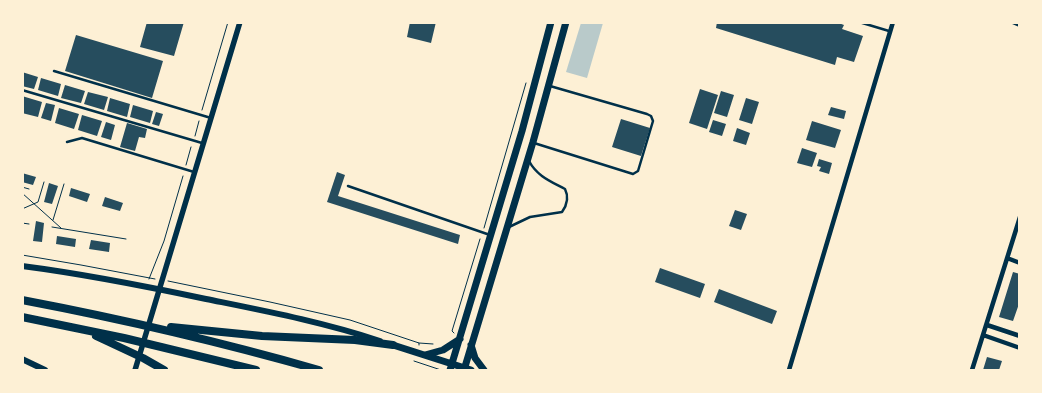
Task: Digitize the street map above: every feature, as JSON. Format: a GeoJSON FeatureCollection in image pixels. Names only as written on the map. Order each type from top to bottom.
{"type":"FeatureCollection","features":[{"type":"Feature","properties":{"kind":"highway"},"geometry":{"type":"LineString","coordinates":[[22,300],[225,344],[319,370]]}},
{"type":"Feature","properties":{"kind":"highway"},"geometry":{"type":"LineString","coordinates":[[22,317],[180,351],[256,370]]}},
{"type":"Feature","properties":{"kind":"highway"},"geometry":{"type":"LineString","coordinates":[[132,323],[243,335],[354,340],[393,345]]}},
{"type":"Feature","properties":{"kind":"highway"},"geometry":{"type":"LineString","coordinates":[[68,326],[121,347],[164,370]]}},
{"type":"Feature","properties":{"kind":"main road"},"geometry":{"type":"LineString","coordinates":[[451,368],[522,131],[551,22]]}},
{"type":"Feature","properties":{"kind":"main road"},"geometry":{"type":"LineString","coordinates":[[22,266],[146,286],[310,320],[424,355],[451,368],[466,370],[471,345],[534,142],[566,22]]}},
{"type":"Feature","properties":{"kind":"main road"},"geometry":{"type":"LineString","coordinates":[[424,355],[443,350],[460,338]]}},
{"type":"Feature","properties":{"kind":"main road"},"geometry":{"type":"LineString","coordinates":[[471,345],[475,358],[484,370]]}},
{"type":"Feature","properties":{"kind":"main road"},"geometry":{"type":"LineString","coordinates":[[22,360],[45,370]]}},
{"type":"Feature","properties":{"kind":"street"},"geometry":{"type":"LineString","coordinates":[[135,370],[240,22]]}},
{"type":"Feature","properties":{"kind":"street"},"geometry":{"type":"LineString","coordinates":[[789,370],[893,22]]}},
{"type":"Feature","properties":{"kind":"street"},"geometry":{"type":"LineString","coordinates":[[1013,22],[1020,24]]}},
{"type":"Feature","properties":{"kind":"street"},"geometry":{"type":"LineString","coordinates":[[972,370],[1020,217]]}},
{"type":"Feature","properties":{"kind":"street"},"geometry":{"type":"LineString","coordinates":[[1007,258],[1020,263]]}},
{"type":"Feature","properties":{"kind":"street"},"geometry":{"type":"LineString","coordinates":[[987,324],[1020,336]]}},
{"type":"Feature","properties":{"kind":"street"},"geometry":{"type":"LineString","coordinates":[[983,335],[1020,348]]}},
{"type":"Feature","properties":{"kind":"lane"},"geometry":{"type":"LineString","coordinates":[[859,22],[890,32]]}},
{"type":"Feature","properties":{"kind":"lane"},"geometry":{"type":"LineString","coordinates":[[54,71],[212,118]]}},
{"type":"Feature","properties":{"kind":"lane"},"geometry":{"type":"LineString","coordinates":[[534,142],[633,174],[638,171],[653,121],[651,116],[647,114],[549,86]]}},
{"type":"Feature","properties":{"kind":"lane"},"geometry":{"type":"LineString","coordinates":[[22,90],[204,143]]}},
{"type":"Feature","properties":{"kind":"lane"},"geometry":{"type":"LineString","coordinates":[[66,142],[82,138],[195,172]]}},
{"type":"Feature","properties":{"kind":"lane"},"geometry":{"type":"LineString","coordinates":[[508,228],[530,217],[562,212],[566,205],[565,189],[545,179],[535,171],[528,160]]}},
{"type":"Feature","properties":{"kind":"lane"},"geometry":{"type":"LineString","coordinates":[[348,186],[491,235]]}},
{"type":"Feature","properties":{"kind":"path"},"geometry":{"type":"LineString","coordinates":[[146,286],[164,241],[228,22]]}},
{"type":"Feature","properties":{"kind":"path"},"geometry":{"type":"LineString","coordinates":[[460,338],[452,331],[527,78]]}},
{"type":"Feature","properties":{"kind":"path"},"geometry":{"type":"LineString","coordinates":[[22,209],[38,202],[44,182]]}},
{"type":"Feature","properties":{"kind":"path"},"geometry":{"type":"LineString","coordinates":[[53,221],[64,184]]}},
{"type":"Feature","properties":{"kind":"path"},"geometry":{"type":"LineString","coordinates":[[22,187],[29,189]]}},
{"type":"Feature","properties":{"kind":"path"},"geometry":{"type":"LineString","coordinates":[[22,193],[61,229]]}},
{"type":"Feature","properties":{"kind":"path"},"geometry":{"type":"LineString","coordinates":[[22,223],[29,224]]}},
{"type":"Feature","properties":{"kind":"path"},"geometry":{"type":"LineString","coordinates":[[52,227],[126,239]]}},
{"type":"Feature","properties":{"kind":"path"},"geometry":{"type":"LineString","coordinates":[[419,343],[436,344]]}},
{"type":"Feature","properties":{"kind":"shaded area"},"geometry":{"type":"Polygon","coordinates":[[[581,23],[603,23],[587,78],[566,72],[581,23]]]}},
{"type":"Feature","properties":{"kind":"building"},"geometry":{"type":"Polygon","coordinates":[[[147,22],[184,22],[174,56],[140,47],[147,22]]]}},
{"type":"Feature","properties":{"kind":"building"},"geometry":{"type":"Polygon","coordinates":[[[410,22],[436,22],[431,43],[407,37],[410,22]]]}},
{"type":"Feature","properties":{"kind":"building"},"geometry":{"type":"Polygon","coordinates":[[[717,22],[836,22],[844,25],[842,29],[863,36],[854,62],[837,57],[835,65],[716,28],[717,22]]]}},
{"type":"Feature","properties":{"kind":"building"},"geometry":{"type":"Polygon","coordinates":[[[76,35],[163,61],[152,98],[65,71],[76,35]]]}},
{"type":"Feature","properties":{"kind":"building"},"geometry":{"type":"Polygon","coordinates":[[[22,72],[38,77],[34,89],[22,86],[22,72]]]}},
{"type":"Feature","properties":{"kind":"building"},"geometry":{"type":"Polygon","coordinates":[[[41,78],[61,84],[58,96],[38,90],[41,78]]]}},
{"type":"Feature","properties":{"kind":"building"},"geometry":{"type":"Polygon","coordinates":[[[65,85],[85,91],[81,103],[61,98],[65,85]]]}},
{"type":"Feature","properties":{"kind":"building"},"geometry":{"type":"Polygon","coordinates":[[[700,89],[718,95],[707,129],[689,123],[700,89]]]}},
{"type":"Feature","properties":{"kind":"building"},"geometry":{"type":"Polygon","coordinates":[[[721,91],[734,95],[727,117],[714,113],[721,91]]]}},
{"type":"Feature","properties":{"kind":"building"},"geometry":{"type":"Polygon","coordinates":[[[88,92],[108,97],[104,110],[84,104],[88,92]]]}},
{"type":"Feature","properties":{"kind":"building"},"geometry":{"type":"Polygon","coordinates":[[[22,96],[42,102],[38,117],[22,113],[22,96]]]}},
{"type":"Feature","properties":{"kind":"building"},"geometry":{"type":"Polygon","coordinates":[[[110,98],[130,104],[127,117],[107,111],[110,98]]]}},
{"type":"Feature","properties":{"kind":"building"},"geometry":{"type":"Polygon","coordinates":[[[746,98],[759,102],[752,124],[739,120],[746,98]]]}},
{"type":"Feature","properties":{"kind":"building"},"geometry":{"type":"Polygon","coordinates":[[[46,103],[55,105],[51,121],[41,118],[46,103]]]}},
{"type":"Feature","properties":{"kind":"building"},"geometry":{"type":"Polygon","coordinates":[[[133,105],[153,111],[150,123],[130,117],[133,105]]]}},
{"type":"Feature","properties":{"kind":"building"},"geometry":{"type":"Polygon","coordinates":[[[831,107],[846,111],[844,119],[828,115],[831,107]]]}},
{"type":"Feature","properties":{"kind":"building"},"geometry":{"type":"Polygon","coordinates":[[[59,108],[79,114],[74,129],[55,123],[59,108]]]}},
{"type":"Feature","properties":{"kind":"building"},"geometry":{"type":"Polygon","coordinates":[[[156,112],[163,114],[159,126],[152,124],[156,112]]]}},
{"type":"Feature","properties":{"kind":"building"},"geometry":{"type":"Polygon","coordinates":[[[82,115],[102,121],[97,136],[78,130],[82,115]]]}},
{"type":"Feature","properties":{"kind":"building"},"geometry":{"type":"Polygon","coordinates":[[[621,119],[650,128],[641,156],[612,147],[621,119]]]}},
{"type":"Feature","properties":{"kind":"building"},"geometry":{"type":"Polygon","coordinates":[[[713,120],[726,124],[722,136],[709,132],[713,120]]]}},
{"type":"Feature","properties":{"kind":"building"},"geometry":{"type":"Polygon","coordinates":[[[812,121],[841,130],[835,148],[806,140],[812,121]]]}},
{"type":"Feature","properties":{"kind":"building"},"geometry":{"type":"Polygon","coordinates":[[[106,122],[115,125],[111,140],[101,137],[106,122]]]}},
{"type":"Feature","properties":{"kind":"building"},"geometry":{"type":"Polygon","coordinates":[[[127,123],[147,129],[145,138],[139,137],[135,151],[120,147],[127,123]]]}},
{"type":"Feature","properties":{"kind":"building"},"geometry":{"type":"Polygon","coordinates":[[[737,128],[750,133],[746,145],[733,141],[737,128]]]}},
{"type":"Feature","properties":{"kind":"building"},"geometry":{"type":"Polygon","coordinates":[[[802,148],[817,153],[812,167],[797,163],[802,148]]]}},
{"type":"Feature","properties":{"kind":"building"},"geometry":{"type":"Polygon","coordinates":[[[819,159],[832,163],[829,174],[819,171],[821,167],[817,166],[819,159]]]}},
{"type":"Feature","properties":{"kind":"building"},"geometry":{"type":"Polygon","coordinates":[[[337,172],[345,175],[338,196],[460,235],[458,244],[327,202],[337,172]]]}},
{"type":"Feature","properties":{"kind":"building"},"geometry":{"type":"Polygon","coordinates":[[[22,173],[36,177],[33,185],[22,182],[22,173]]]}},
{"type":"Feature","properties":{"kind":"building"},"geometry":{"type":"Polygon","coordinates":[[[49,183],[58,186],[52,204],[44,202],[49,183]]]}},
{"type":"Feature","properties":{"kind":"building"},"geometry":{"type":"Polygon","coordinates":[[[71,188],[90,194],[87,202],[69,196],[71,188]]]}},
{"type":"Feature","properties":{"kind":"building"},"geometry":{"type":"Polygon","coordinates":[[[105,197],[123,203],[120,211],[102,206],[105,197]]]}},
{"type":"Feature","properties":{"kind":"building"},"geometry":{"type":"Polygon","coordinates":[[[735,210],[747,214],[741,230],[729,226],[735,210]]]}},
{"type":"Feature","properties":{"kind":"building"},"geometry":{"type":"Polygon","coordinates":[[[36,221],[44,223],[42,242],[33,241],[36,221]]]}},
{"type":"Feature","properties":{"kind":"building"},"geometry":{"type":"Polygon","coordinates":[[[57,236],[76,239],[75,247],[56,244],[57,236]]]}},
{"type":"Feature","properties":{"kind":"building"},"geometry":{"type":"Polygon","coordinates":[[[91,240],[110,243],[109,252],[89,249],[91,240]]]}},
{"type":"Feature","properties":{"kind":"building"},"geometry":{"type":"Polygon","coordinates":[[[660,268],[705,284],[700,298],[655,282],[660,268]]]}},
{"type":"Feature","properties":{"kind":"building"},"geometry":{"type":"Polygon","coordinates":[[[1013,272],[1020,274],[1020,301],[1013,321],[999,317],[1013,272]]]}},
{"type":"Feature","properties":{"kind":"building"},"geometry":{"type":"Polygon","coordinates":[[[719,289],[777,311],[772,324],[714,302],[719,289]]]}},
{"type":"Feature","properties":{"kind":"building"},"geometry":{"type":"Polygon","coordinates":[[[987,357],[1002,361],[999,370],[983,370],[987,357]]]}}]}
